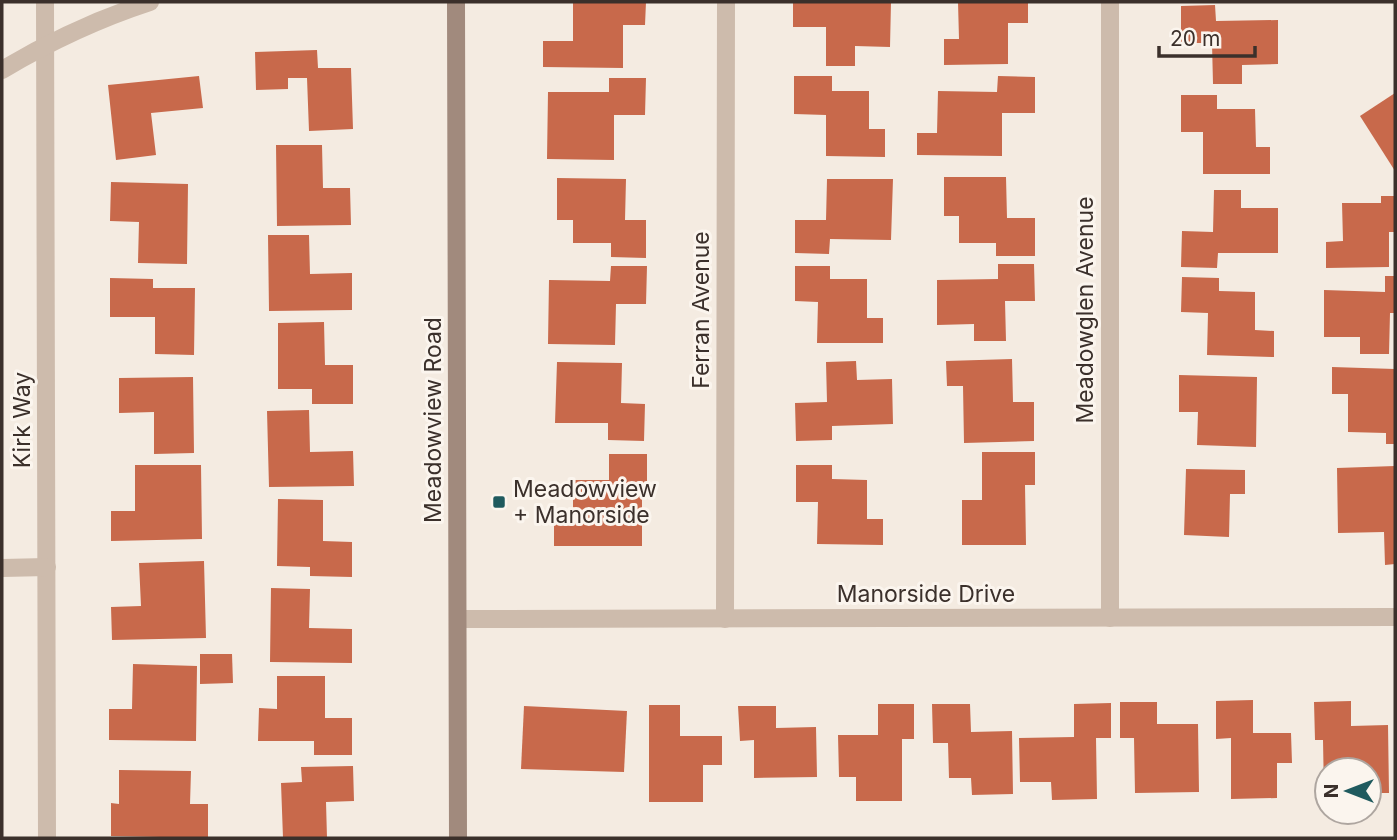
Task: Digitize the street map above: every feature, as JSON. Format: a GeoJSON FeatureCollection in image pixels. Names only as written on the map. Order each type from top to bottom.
{"type":"FeatureCollection","features":[{"type":"Feature","properties":{"kind":"main road","name":"Meadowview Road"},"geometry":{"type":"LineString","coordinates":[[457,2],[458,838]]}},
{"type":"Feature","properties":{"kind":"street","name":"Kirk Way"},"geometry":{"type":"LineString","coordinates":[[45,2],[47,838]]}},
{"type":"Feature","properties":{"kind":"street"},"geometry":{"type":"LineString","coordinates":[[2,70],[45,45],[110,15],[150,2]]}},
{"type":"Feature","properties":{"kind":"street","name":"Ferran Avenue"},"geometry":{"type":"LineString","coordinates":[[725,619],[726,2]]}},
{"type":"Feature","properties":{"kind":"street","name":"Meadowglen Avenue"},"geometry":{"type":"LineString","coordinates":[[1110,2],[1110,618]]}},
{"type":"Feature","properties":{"kind":"street"},"geometry":{"type":"LineString","coordinates":[[2,568],[47,567]]}},
{"type":"Feature","properties":{"kind":"street","name":"Manorside Drive"},"geometry":{"type":"LineString","coordinates":[[457,619],[1395,617]]}},
{"type":"Feature","properties":{"kind":"building"},"geometry":{"type":"Polygon","coordinates":[[[573,2],[646,2],[645,25],[623,25],[623,68],[543,67],[543,41],[573,41],[573,2]]]}},
{"type":"Feature","properties":{"kind":"building"},"geometry":{"type":"Polygon","coordinates":[[[793,2],[891,2],[890,47],[855,46],[855,66],[826,66],[826,27],[793,27],[793,2]]]}},
{"type":"Feature","properties":{"kind":"building"},"geometry":{"type":"Polygon","coordinates":[[[958,2],[1028,2],[1028,23],[1008,23],[1008,64],[944,65],[944,39],[959,39],[958,2]]]}},
{"type":"Feature","properties":{"kind":"building"},"geometry":{"type":"Polygon","coordinates":[[[1215,5],[1216,21],[1278,20],[1278,64],[1242,65],[1242,84],[1213,84],[1212,43],[1181,43],[1181,6],[1215,5]]]}},
{"type":"Feature","properties":{"kind":"building"},"geometry":{"type":"Polygon","coordinates":[[[317,50],[318,68],[351,68],[353,129],[309,131],[307,78],[288,78],[288,89],[256,90],[255,52],[317,50]]]}},
{"type":"Feature","properties":{"kind":"building"},"geometry":{"type":"Polygon","coordinates":[[[199,76],[203,108],[151,113],[156,155],[116,160],[108,85],[199,76]]]}},
{"type":"Feature","properties":{"kind":"building"},"geometry":{"type":"Polygon","coordinates":[[[794,76],[832,76],[832,91],[869,91],[869,129],[885,129],[885,157],[826,156],[826,115],[794,114],[794,76]]]}},
{"type":"Feature","properties":{"kind":"building"},"geometry":{"type":"Polygon","coordinates":[[[998,76],[1035,77],[1035,113],[1002,113],[1002,156],[917,155],[917,133],[937,133],[938,91],[997,92],[998,76]]]}},
{"type":"Feature","properties":{"kind":"building"},"geometry":{"type":"Polygon","coordinates":[[[609,78],[646,78],[645,115],[614,115],[614,160],[547,159],[548,92],[609,92],[609,78]]]}},
{"type":"Feature","properties":{"kind":"building"},"geometry":{"type":"Polygon","coordinates":[[[1395,93],[1395,171],[1360,116],[1395,93]]]}},
{"type":"Feature","properties":{"kind":"building"},"geometry":{"type":"Polygon","coordinates":[[[1181,95],[1217,95],[1217,109],[1255,109],[1256,147],[1270,147],[1270,174],[1203,174],[1203,132],[1181,132],[1181,95]]]}},
{"type":"Feature","properties":{"kind":"building"},"geometry":{"type":"Polygon","coordinates":[[[276,145],[322,145],[323,188],[350,188],[351,225],[277,226],[276,145]]]}},
{"type":"Feature","properties":{"kind":"building"},"geometry":{"type":"Polygon","coordinates":[[[944,177],[1006,177],[1007,218],[1035,218],[1035,256],[996,256],[996,243],[959,243],[959,216],[944,216],[944,177]]]}},
{"type":"Feature","properties":{"kind":"building"},"geometry":{"type":"Polygon","coordinates":[[[557,178],[626,179],[625,220],[646,220],[646,258],[611,257],[611,243],[573,243],[573,220],[557,220],[557,178]]]}},
{"type":"Feature","properties":{"kind":"building"},"geometry":{"type":"Polygon","coordinates":[[[827,179],[893,179],[891,240],[830,239],[829,254],[795,253],[795,220],[826,220],[827,179]]]}},
{"type":"Feature","properties":{"kind":"building"},"geometry":{"type":"Polygon","coordinates":[[[111,182],[188,184],[187,264],[138,263],[139,222],[110,221],[111,182]]]}},
{"type":"Feature","properties":{"kind":"building"},"geometry":{"type":"Polygon","coordinates":[[[1214,190],[1241,190],[1241,208],[1278,208],[1278,253],[1218,253],[1217,268],[1181,267],[1182,231],[1213,232],[1214,190]]]}},
{"type":"Feature","properties":{"kind":"building"},"geometry":{"type":"Polygon","coordinates":[[[1381,196],[1395,196],[1395,232],[1389,232],[1389,267],[1326,268],[1326,242],[1343,241],[1342,203],[1381,203],[1381,196]]]}},
{"type":"Feature","properties":{"kind":"building"},"geometry":{"type":"Polygon","coordinates":[[[268,235],[309,235],[310,274],[352,273],[352,310],[269,311],[268,235]]]}},
{"type":"Feature","properties":{"kind":"building"},"geometry":{"type":"Polygon","coordinates":[[[998,264],[1034,264],[1035,301],[1005,301],[1006,341],[974,341],[974,324],[937,325],[937,280],[998,279],[998,264]]]}},
{"type":"Feature","properties":{"kind":"building"},"geometry":{"type":"Polygon","coordinates":[[[611,266],[647,266],[646,304],[616,304],[615,345],[548,344],[549,280],[610,281],[611,266]]]}},
{"type":"Feature","properties":{"kind":"building"},"geometry":{"type":"Polygon","coordinates":[[[795,266],[830,266],[830,279],[867,279],[867,318],[883,318],[883,343],[817,343],[818,302],[795,301],[795,266]]]}},
{"type":"Feature","properties":{"kind":"building"},"geometry":{"type":"Polygon","coordinates":[[[1385,276],[1395,276],[1395,313],[1390,313],[1389,354],[1360,354],[1360,337],[1324,337],[1324,290],[1385,292],[1385,276]]]}},
{"type":"Feature","properties":{"kind":"building"},"geometry":{"type":"Polygon","coordinates":[[[1182,277],[1219,278],[1219,291],[1255,292],[1255,330],[1274,331],[1274,357],[1207,355],[1208,313],[1181,312],[1182,277]]]}},
{"type":"Feature","properties":{"kind":"building"},"geometry":{"type":"Polygon","coordinates":[[[110,278],[153,279],[153,288],[195,288],[194,355],[155,354],[155,317],[110,317],[110,278]]]}},
{"type":"Feature","properties":{"kind":"building"},"geometry":{"type":"Polygon","coordinates":[[[324,322],[325,365],[353,365],[353,404],[312,404],[312,389],[278,389],[278,323],[324,322]]]}},
{"type":"Feature","properties":{"kind":"building"},"geometry":{"type":"Polygon","coordinates":[[[1012,359],[1013,402],[1034,402],[1034,441],[964,443],[963,386],[947,386],[946,361],[1012,359]]]}},
{"type":"Feature","properties":{"kind":"building"},"geometry":{"type":"Polygon","coordinates":[[[856,361],[857,380],[892,379],[893,424],[832,426],[832,440],[796,441],[795,403],[827,402],[826,362],[856,361]]]}},
{"type":"Feature","properties":{"kind":"building"},"geometry":{"type":"Polygon","coordinates":[[[557,362],[622,363],[621,403],[645,404],[644,441],[608,440],[608,423],[555,423],[557,362]]]}},
{"type":"Feature","properties":{"kind":"building"},"geometry":{"type":"Polygon","coordinates":[[[1332,367],[1395,369],[1395,444],[1386,444],[1386,433],[1348,432],[1348,394],[1332,394],[1332,367]]]}},
{"type":"Feature","properties":{"kind":"building"},"geometry":{"type":"Polygon","coordinates":[[[1179,375],[1257,377],[1256,447],[1197,445],[1198,412],[1179,412],[1179,375]]]}},
{"type":"Feature","properties":{"kind":"building"},"geometry":{"type":"Polygon","coordinates":[[[193,377],[194,453],[154,454],[154,412],[119,413],[119,378],[193,377]]]}},
{"type":"Feature","properties":{"kind":"building"},"geometry":{"type":"Polygon","coordinates":[[[309,410],[310,452],[353,451],[354,486],[269,487],[267,411],[309,410]]]}},
{"type":"Feature","properties":{"kind":"building"},"geometry":{"type":"Polygon","coordinates":[[[982,452],[1035,452],[1035,485],[1025,485],[1026,545],[962,545],[962,500],[982,500],[982,452]]]}},
{"type":"Feature","properties":{"kind":"building"},"geometry":{"type":"Polygon","coordinates":[[[609,454],[647,454],[647,486],[642,486],[642,546],[554,546],[554,513],[573,513],[573,480],[609,480],[609,454]]]}},
{"type":"Feature","properties":{"kind":"building"},"geometry":{"type":"Polygon","coordinates":[[[135,465],[201,465],[202,539],[111,541],[111,511],[135,511],[135,465]]]}},
{"type":"Feature","properties":{"kind":"building"},"geometry":{"type":"Polygon","coordinates":[[[796,465],[832,465],[832,479],[867,480],[867,519],[883,519],[883,545],[817,544],[818,502],[796,502],[796,465]]]}},
{"type":"Feature","properties":{"kind":"building"},"geometry":{"type":"Polygon","coordinates":[[[1395,466],[1395,564],[1385,565],[1384,532],[1338,533],[1337,468],[1395,466]]]}},
{"type":"Feature","properties":{"kind":"building"},"geometry":{"type":"Polygon","coordinates":[[[1186,469],[1245,470],[1245,494],[1230,494],[1229,537],[1184,535],[1186,469]]]}},
{"type":"Feature","properties":{"kind":"building"},"geometry":{"type":"Polygon","coordinates":[[[278,499],[323,500],[323,541],[352,542],[352,577],[310,576],[310,567],[277,566],[278,499]]]}},
{"type":"Feature","properties":{"kind":"building"},"geometry":{"type":"Polygon","coordinates":[[[204,561],[206,638],[112,640],[111,607],[141,606],[139,563],[204,561]]]}},
{"type":"Feature","properties":{"kind":"building"},"geometry":{"type":"Polygon","coordinates":[[[271,588],[310,589],[309,628],[352,629],[352,663],[270,662],[271,588]]]}},
{"type":"Feature","properties":{"kind":"building"},"geometry":{"type":"Polygon","coordinates":[[[200,654],[232,654],[233,683],[200,684],[200,654]]]}},
{"type":"Feature","properties":{"kind":"building"},"geometry":{"type":"Polygon","coordinates":[[[133,664],[197,666],[196,741],[109,740],[109,709],[132,709],[133,664]]]}},
{"type":"Feature","properties":{"kind":"building"},"geometry":{"type":"Polygon","coordinates":[[[277,676],[325,676],[325,718],[352,718],[352,755],[314,755],[314,741],[258,741],[259,708],[277,709],[277,676]]]}},
{"type":"Feature","properties":{"kind":"building"},"geometry":{"type":"Polygon","coordinates":[[[1253,700],[1253,733],[1291,733],[1292,763],[1277,763],[1277,798],[1231,799],[1231,738],[1216,739],[1216,701],[1253,700]]]}},
{"type":"Feature","properties":{"kind":"building"},"geometry":{"type":"Polygon","coordinates":[[[1351,701],[1351,726],[1388,725],[1389,793],[1383,793],[1383,756],[1323,756],[1323,740],[1315,740],[1314,702],[1351,701]]]}},
{"type":"Feature","properties":{"kind":"building"},"geometry":{"type":"Polygon","coordinates":[[[1120,702],[1157,702],[1157,724],[1198,724],[1199,792],[1135,793],[1134,738],[1120,738],[1120,702]]]}},
{"type":"Feature","properties":{"kind":"building"},"geometry":{"type":"Polygon","coordinates":[[[1111,703],[1111,738],[1096,738],[1097,799],[1052,800],[1051,782],[1020,782],[1019,738],[1074,737],[1074,704],[1111,703]]]}},
{"type":"Feature","properties":{"kind":"building"},"geometry":{"type":"Polygon","coordinates":[[[878,704],[914,704],[914,739],[902,739],[902,801],[856,801],[856,777],[839,777],[838,735],[878,735],[878,704]]]}},
{"type":"Feature","properties":{"kind":"building"},"geometry":{"type":"Polygon","coordinates":[[[932,704],[970,704],[971,732],[1012,731],[1013,794],[972,795],[971,778],[949,778],[948,743],[933,743],[932,704]]]}},
{"type":"Feature","properties":{"kind":"building"},"geometry":{"type":"Polygon","coordinates":[[[649,705],[680,705],[680,736],[722,736],[722,765],[703,765],[703,802],[649,802],[649,705]]]}},
{"type":"Feature","properties":{"kind":"building"},"geometry":{"type":"Polygon","coordinates":[[[524,706],[627,711],[624,772],[521,769],[524,706]]]}},
{"type":"Feature","properties":{"kind":"building"},"geometry":{"type":"Polygon","coordinates":[[[738,706],[776,706],[776,728],[816,727],[817,777],[754,778],[754,740],[740,741],[738,706]]]}},
{"type":"Feature","properties":{"kind":"building"},"geometry":{"type":"Polygon","coordinates":[[[353,766],[354,801],[326,802],[327,838],[283,838],[281,783],[302,782],[301,767],[353,766]]]}},
{"type":"Feature","properties":{"kind":"building"},"geometry":{"type":"Polygon","coordinates":[[[119,770],[191,771],[190,804],[208,804],[208,838],[111,836],[111,803],[119,804],[119,770]]]}},
{"type":"Feature","properties":{"kind":"place","name":"Meadowview + Manorside"},"geometry":{"type":"Point","coordinates":[499,502]}}]}
